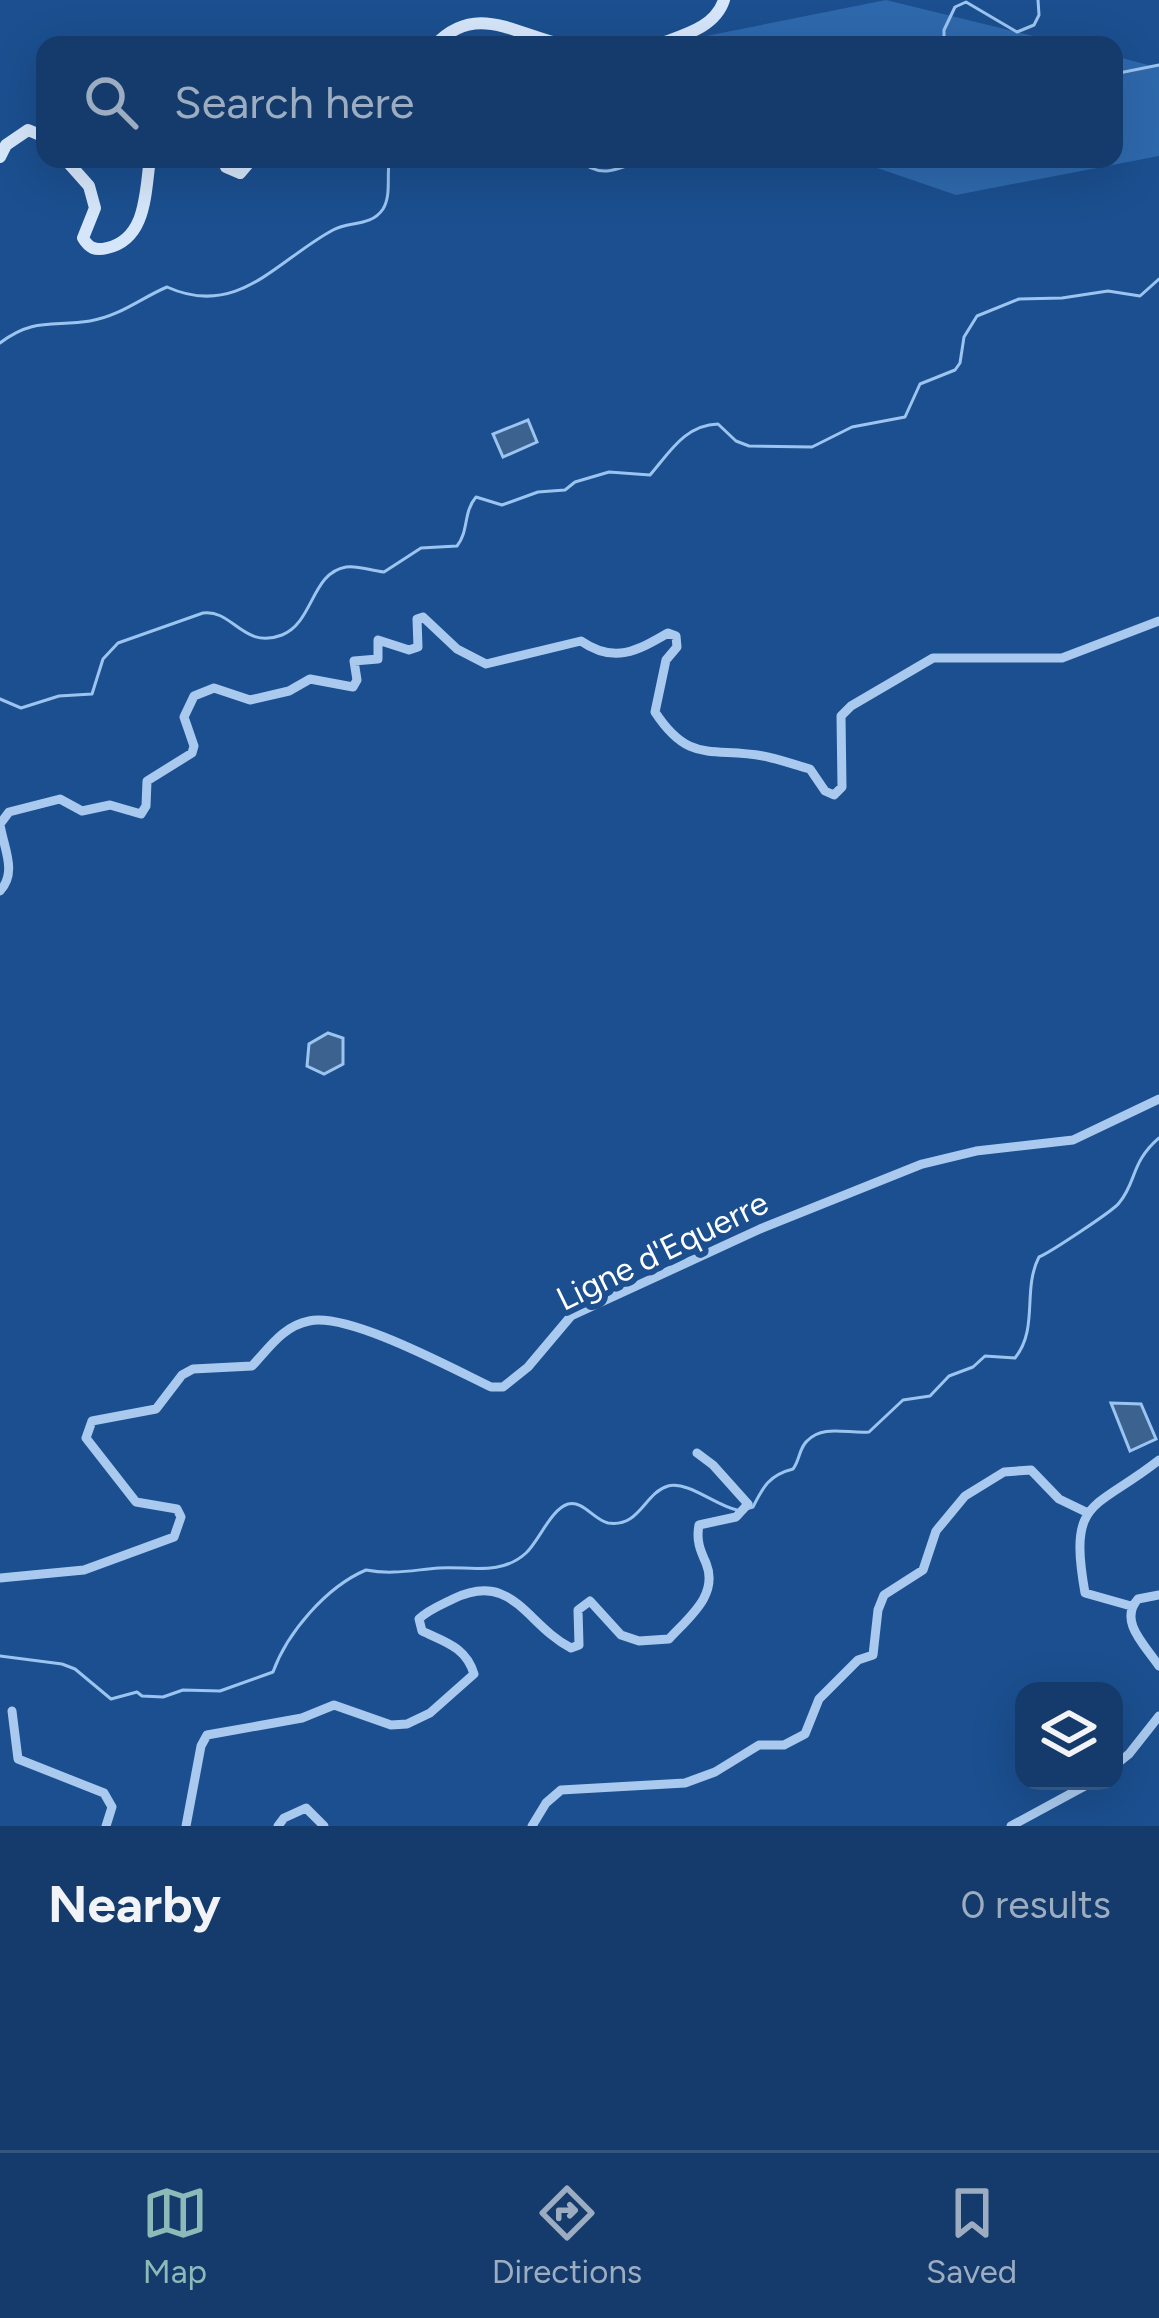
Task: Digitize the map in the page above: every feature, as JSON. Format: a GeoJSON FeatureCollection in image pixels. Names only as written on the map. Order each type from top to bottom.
{"type":"FeatureCollection","features":[{"type":"Feature","properties":{"kind":"main road"},"geometry":{"type":"LineString","coordinates":[[679,36],[708,24],[719,14],[724,0]]}},
{"type":"Feature","properties":{"kind":"main road"},"geometry":{"type":"LineString","coordinates":[[443,36],[475,21],[531,36]]}},
{"type":"Feature","properties":{"kind":"main road"},"geometry":{"type":"LineString","coordinates":[[0,157],[16,135],[28,130],[36,133]]}},
{"type":"Feature","properties":{"kind":"main road"},"geometry":{"type":"LineString","coordinates":[[73,168],[89,186],[95,208],[83,238],[98,250],[126,239],[140,223],[149,168]]}},
{"type":"Feature","properties":{"kind":"street"},"geometry":{"type":"LineString","coordinates":[[0,891],[8,881],[1,824],[9,812],[60,799],[82,811],[110,805],[141,814],[153,774],[187,759],[192,752],[184,717],[194,696],[214,688],[260,700],[310,679],[353,687],[357,680],[354,661],[378,658],[378,640],[409,650],[418,647],[416,619],[423,617],[457,649],[486,664],[581,641],[619,656],[634,653],[668,633],[676,636],[677,647],[666,660],[655,712],[672,739],[714,754],[762,755],[810,769],[825,791],[834,795],[842,787],[841,716],[933,658],[1062,658],[1159,622]]}},
{"type":"Feature","properties":{"kind":"street","name":"Ligne d'Equerre"},"geometry":{"type":"LineString","coordinates":[[0,1579],[84,1570],[174,1537],[181,1517],[176,1510],[136,1502],[86,1438],[86,1430],[92,1421],[156,1408],[182,1375],[193,1369],[252,1366],[277,1337],[304,1321],[344,1322],[491,1387],[503,1387],[528,1367],[571,1316],[760,1229],[922,1164],[976,1151],[1073,1140],[1159,1099]]}},
{"type":"Feature","properties":{"kind":"street"},"geometry":{"type":"LineString","coordinates":[[186,1826],[207,1735],[302,1718],[334,1706],[391,1725],[406,1724],[451,1696],[472,1677],[470,1662],[457,1647],[422,1631],[419,1619],[462,1595],[499,1592],[571,1648],[579,1645],[578,1610],[590,1601],[621,1635],[639,1641],[670,1639],[708,1594],[711,1583],[700,1550],[699,1525],[736,1517],[748,1504],[697,1453]]}},
{"type":"Feature","properties":{"kind":"street"},"geometry":{"type":"LineString","coordinates":[[1132,1606],[1085,1593],[1078,1535],[1086,1512],[1159,1460]]}},
{"type":"Feature","properties":{"kind":"street"},"geometry":{"type":"LineString","coordinates":[[532,1826],[546,1802],[562,1790],[685,1783],[715,1772],[759,1745],[784,1745],[805,1734],[819,1699],[858,1660],[873,1655],[884,1595],[922,1570],[936,1531],[965,1496],[989,1477],[1031,1470],[1059,1499],[1086,1512]]}},
{"type":"Feature","properties":{"kind":"street"},"geometry":{"type":"LineString","coordinates":[[1159,1595],[1144,1596],[1132,1606],[1130,1624],[1159,1666]]}},
{"type":"Feature","properties":{"kind":"street"},"geometry":{"type":"LineString","coordinates":[[12,1711],[18,1760],[104,1793],[112,1807],[106,1826]]}},
{"type":"Feature","properties":{"kind":"street"},"geometry":{"type":"LineString","coordinates":[[1123,1759],[1159,1716]]}},
{"type":"Feature","properties":{"kind":"street"},"geometry":{"type":"LineString","coordinates":[[1012,1826],[1078,1790]]}},
{"type":"Feature","properties":{"kind":"street"},"geometry":{"type":"LineString","coordinates":[[278,1826],[306,1808],[324,1826]]}},
{"type":"Feature","properties":{"kind":"shaded area"},"geometry":{"type":"Polygon","coordinates":[[[886,0],[1033,36],[706,36],[886,0]]]}},
{"type":"Feature","properties":{"kind":"shaded area"},"geometry":{"type":"Polygon","coordinates":[[[1123,58],[1159,64],[1159,156],[1123,163],[1123,58]]]}},
{"type":"Feature","properties":{"kind":"shaded area"},"geometry":{"type":"Polygon","coordinates":[[[877,168],[1097,168],[956,195],[877,168]]]}},
{"type":"Feature","properties":{"kind":"shaded area"},"geometry":{"type":"Polygon","coordinates":[[[528,420],[537,442],[503,457],[493,434],[528,420]]]}},
{"type":"Feature","properties":{"kind":"shaded area"},"geometry":{"type":"Polygon","coordinates":[[[328,1033],[343,1038],[343,1064],[324,1074],[307,1066],[309,1044],[328,1033]]]}},
{"type":"Feature","properties":{"kind":"shaded area"},"geometry":{"type":"Polygon","coordinates":[[[1111,1403],[1141,1404],[1156,1439],[1130,1451],[1111,1403]]]}},
{"type":"Feature","properties":{"kind":"waterway"},"geometry":{"type":"LineString","coordinates":[[944,36],[955,7],[966,2],[1017,32],[1034,25],[1038,0]]}},
{"type":"Feature","properties":{"kind":"waterway"},"geometry":{"type":"LineString","coordinates":[[1123,72],[1159,65]]}},
{"type":"Feature","properties":{"kind":"waterway"},"geometry":{"type":"LineString","coordinates":[[0,343],[34,326],[101,319],[167,287],[215,296],[256,282],[333,230],[378,215],[388,193],[389,168]]}},
{"type":"Feature","properties":{"kind":"waterway"},"geometry":{"type":"LineString","coordinates":[[592,168],[621,168]]}},
{"type":"Feature","properties":{"kind":"waterway"},"geometry":{"type":"LineString","coordinates":[[0,699],[21,708],[59,696],[92,694],[103,659],[118,643],[203,613],[223,617],[257,637],[282,635],[301,620],[335,571],[351,567],[384,572],[421,548],[457,546],[476,497],[502,505],[538,492],[565,490],[575,482],[609,472],[650,475],[679,441],[706,426],[718,424],[749,446],[812,447],[852,427],[905,417],[920,384],[955,370],[960,363],[964,337],[977,316],[1019,299],[1108,291],[1140,296],[1159,279]]}},
{"type":"Feature","properties":{"kind":"waterway"},"geometry":{"type":"LineString","coordinates":[[746,1509],[753,1507],[772,1478],[793,1469],[813,1436],[828,1431],[869,1432],[903,1400],[930,1396],[949,1376],[973,1367],[985,1356],[1015,1358],[1029,1322],[1031,1282],[1039,1257],[1119,1203],[1143,1156],[1159,1138]]}},
{"type":"Feature","properties":{"kind":"waterway"},"geometry":{"type":"LineString","coordinates":[[0,1656],[75,1669],[111,1699],[137,1692],[163,1697],[183,1690],[220,1691],[273,1672],[310,1613],[366,1570],[506,1565],[526,1553],[556,1512],[568,1504],[579,1505],[608,1523],[619,1523],[668,1486],[685,1487],[737,1510]]}}]}
